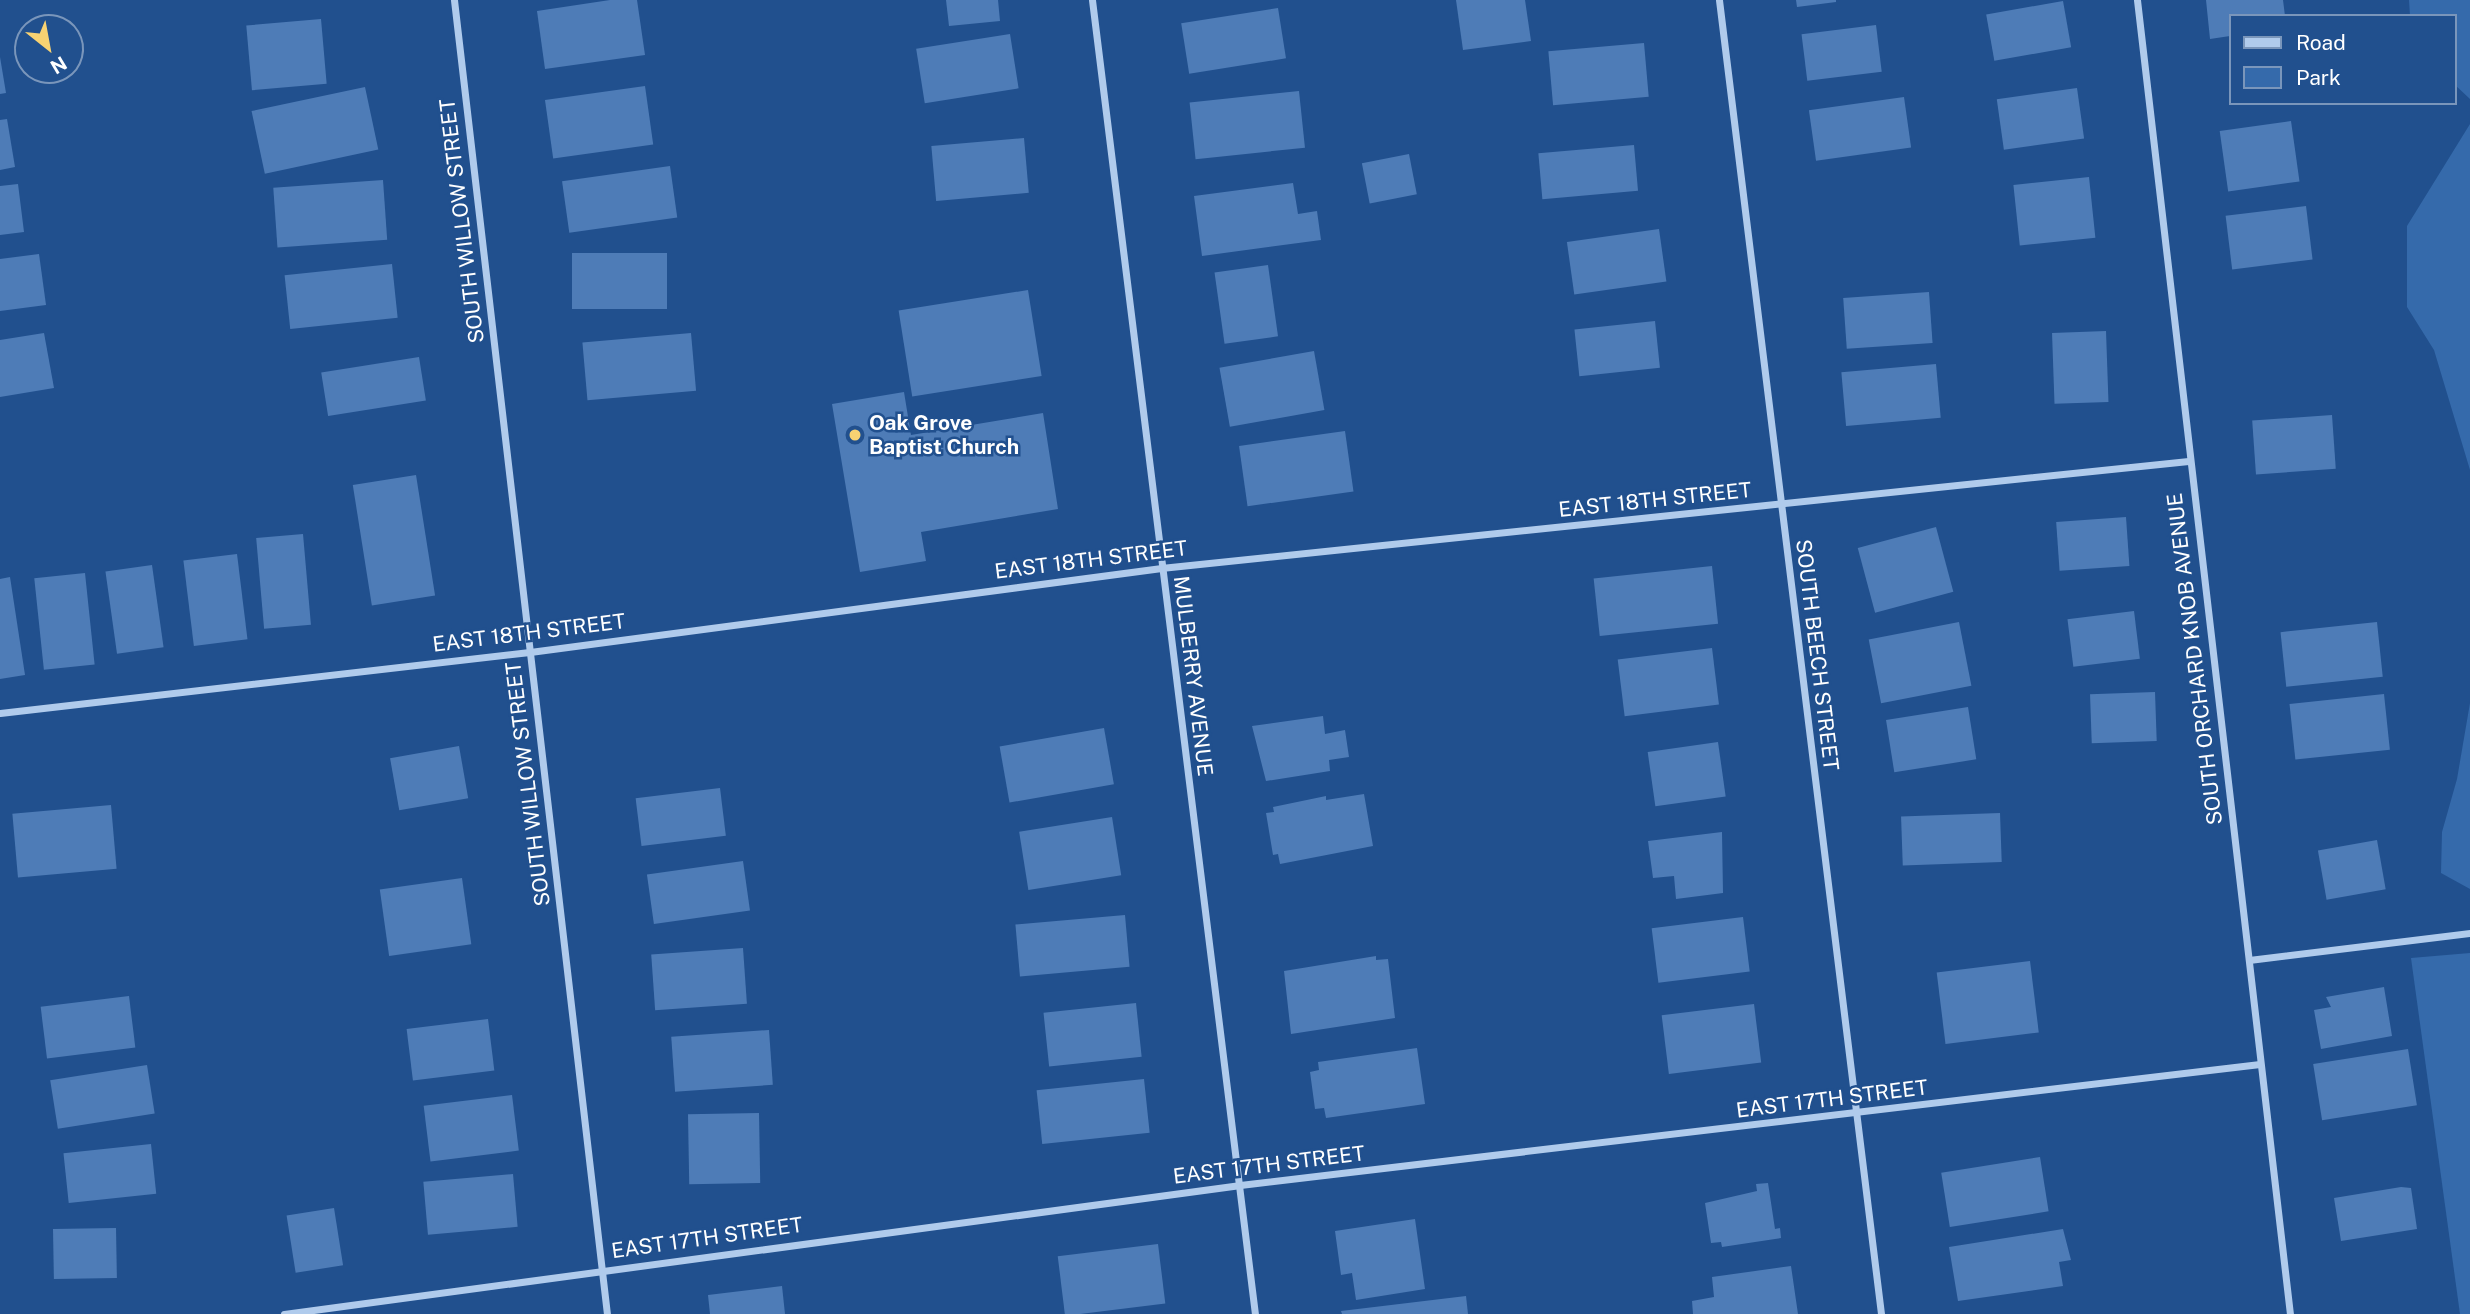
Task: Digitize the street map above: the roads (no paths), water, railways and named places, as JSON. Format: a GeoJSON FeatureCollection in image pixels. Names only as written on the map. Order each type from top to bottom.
{"type":"FeatureCollection","features":[{"type":"Feature","properties":{"kind":"street","name":"SOUTH WILLOW STREET"},"geometry":{"type":"LineString","coordinates":[[454,0],[607,1314]]}},
{"type":"Feature","properties":{"kind":"street","name":"MULBERRY AVENUE"},"geometry":{"type":"LineString","coordinates":[[1092,0],[1255,1314]]}},
{"type":"Feature","properties":{"kind":"street","name":"SOUTH BEECH STREET"},"geometry":{"type":"LineString","coordinates":[[1719,0],[1780,505],[1859,1114],[1881,1314]]}},
{"type":"Feature","properties":{"kind":"street","name":"SOUTH ORCHARD KNOB AVENUE"},"geometry":{"type":"LineString","coordinates":[[2137,0],[2188,460],[2290,1314]]}},
{"type":"Feature","properties":{"kind":"street","name":"EAST 18TH STREET"},"geometry":{"type":"LineString","coordinates":[[0,713],[530,652],[1161,568],[2188,460]]}},
{"type":"Feature","properties":{"kind":"street"},"geometry":{"type":"LineString","coordinates":[[2249,960],[2470,933]]}},
{"type":"Feature","properties":{"kind":"street","name":"EAST 17TH STREET"},"geometry":{"type":"LineString","coordinates":[[284,1314],[1240,1185],[1859,1114],[2260,1064]]}},
{"type":"Feature","properties":{"kind":"place","name":"Oak Grove Baptist Church"},"geometry":{"type":"Point","coordinates":[855,435]}}]}
